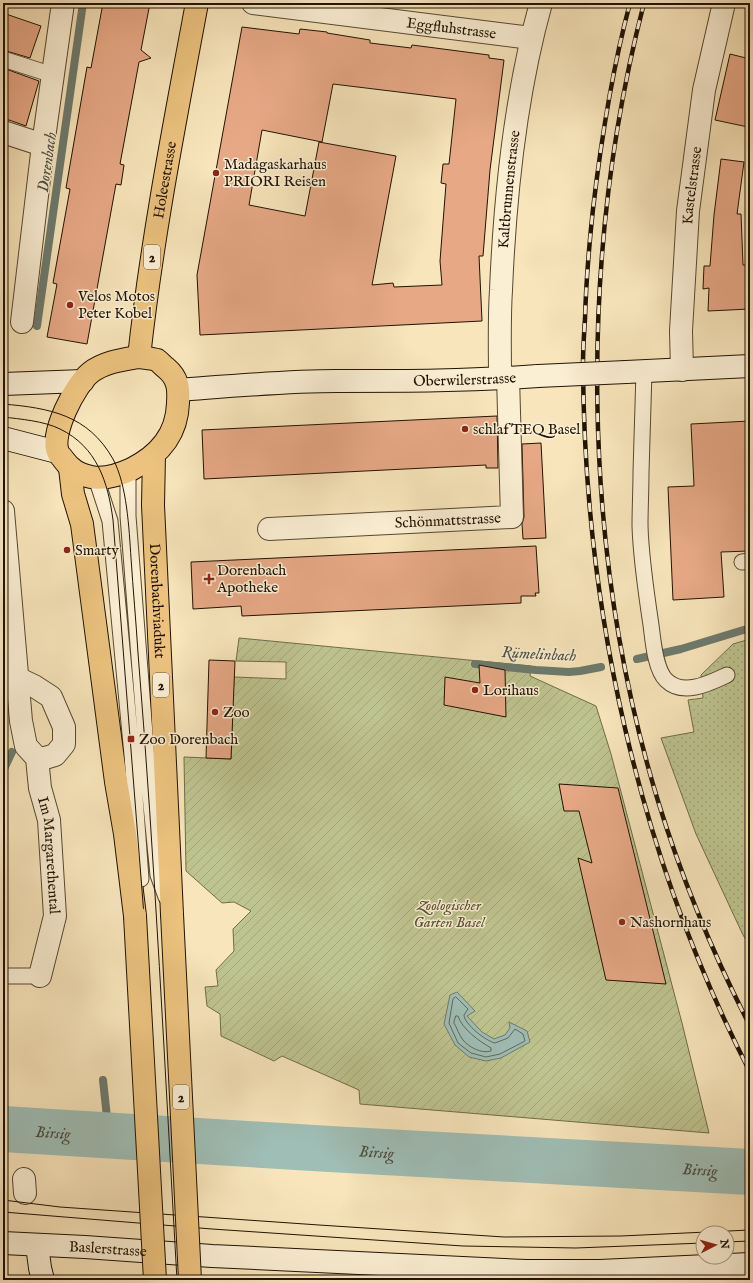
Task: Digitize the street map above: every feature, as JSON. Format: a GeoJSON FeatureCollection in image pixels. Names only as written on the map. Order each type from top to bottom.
{"type":"FeatureCollection","features":[{"type":"Feature","properties":{"kind":"main road","name":"Holeestrasse"},"geometry":{"type":"LineString","coordinates":[[139,357],[144,309],[168,158],[197,3]]}},
{"type":"Feature","properties":{"kind":"main road"},"geometry":{"type":"LineString","coordinates":[[64,460],[83,475],[104,478],[120,475],[154,455],[170,436],[175,422],[178,408],[179,390],[173,374],[157,360],[139,357],[120,360],[104,365],[90,373],[82,381],[69,401],[57,436],[82,524],[135,916],[155,1280]]}},
{"type":"Feature","properties":{"kind":"main road","name":"Dorenbachviadukt"},"geometry":{"type":"LineString","coordinates":[[154,455],[153,505],[172,914]]}},
{"type":"Feature","properties":{"kind":"main road","name":"2"},"geometry":{"type":"LineString","coordinates":[[172,914],[190,1280]]}},
{"type":"Feature","properties":{"kind":"street"},"geometry":{"type":"LineString","coordinates":[[22,322],[43,145],[64,3]]}},
{"type":"Feature","properties":{"kind":"street","name":"Eggfluhstrasse"},"geometry":{"type":"LineString","coordinates":[[253,3],[532,38]]}},
{"type":"Feature","properties":{"kind":"street","name":"Kaltbrunnenstrasse"},"geometry":{"type":"LineString","coordinates":[[504,378],[501,291],[507,196],[520,99],[532,38],[541,3]]}},
{"type":"Feature","properties":{"kind":"street","name":"Kastelstrasse"},"geometry":{"type":"LineString","coordinates":[[682,370],[681,331],[688,211],[704,90],[724,3]]}},
{"type":"Feature","properties":{"kind":"street"},"geometry":{"type":"LineString","coordinates":[[3,132],[43,145]]}},
{"type":"Feature","properties":{"kind":"street","name":"Oberwilerstrasse"},"geometry":{"type":"LineString","coordinates":[[179,390],[272,383],[337,381],[402,382],[750,366]]}},
{"type":"Feature","properties":{"kind":"street","name":"Schönmattstrasse"},"geometry":{"type":"LineString","coordinates":[[269,529],[512,518],[504,378]]}},
{"type":"Feature","properties":{"kind":"street"},"geometry":{"type":"LineString","coordinates":[[3,384],[82,381]]}},
{"type":"Feature","properties":{"kind":"street"},"geometry":{"type":"LineString","coordinates":[[3,438],[64,460]]}},
{"type":"Feature","properties":{"kind":"street"},"geometry":{"type":"LineString","coordinates":[[3,511],[10,679],[26,746],[37,758],[45,758],[55,755],[64,744],[64,727],[51,697],[34,686],[10,679]]}},
{"type":"Feature","properties":{"kind":"street","name":"Im Margarethental"},"geometry":{"type":"LineString","coordinates":[[37,758],[40,788],[49,820],[55,916],[40,976]]}},
{"type":"Feature","properties":{"kind":"street","name":"Baslerstrasse"},"geometry":{"type":"LineString","coordinates":[[3,1243],[212,1256],[526,1271],[600,1271],[750,1264]]}},
{"type":"Feature","properties":{"kind":"street"},"geometry":{"type":"LineString","coordinates":[[37,1245],[43,1280]]}},
{"type":"Feature","properties":{"kind":"lane"},"geometry":{"type":"LineString","coordinates":[[3,59],[53,75]]}},
{"type":"Feature","properties":{"kind":"lane"},"geometry":{"type":"LineString","coordinates":[[635,372],[640,526],[643,568],[654,646],[660,673],[671,684],[685,688],[698,687],[728,675]]}},
{"type":"Feature","properties":{"kind":"lane"},"geometry":{"type":"LineString","coordinates":[[128,471],[128,516],[149,785],[158,875],[172,914]]}},
{"type":"Feature","properties":{"kind":"lane"},"geometry":{"type":"LineString","coordinates":[[96,478],[110,520],[132,755],[142,893],[135,916]]}},
{"type":"Feature","properties":{"kind":"lane"},"geometry":{"type":"LineString","coordinates":[[3,976],[40,976]]}},
{"type":"Feature","properties":{"kind":"green space","name":"Zoologischer Garten Basel"},"geometry":{"type":"Polygon","coordinates":[[[239,638],[531,666],[530,676],[596,706],[611,754],[682,1023],[709,1133],[360,1104],[359,1090],[282,1056],[274,1061],[221,1036],[220,1014],[207,1006],[205,987],[218,986],[216,970],[234,951],[233,929],[251,911],[234,902],[222,903],[186,871],[184,757],[231,759],[234,677],[286,679],[286,662],[236,661],[239,638]]]}},
{"type":"Feature","properties":{"kind":"green space"},"geometry":{"type":"Polygon","coordinates":[[[750,639],[750,946],[743,935],[696,834],[661,738],[694,732],[688,700],[703,698],[701,675],[733,644],[750,639]]]}},
{"type":"Feature","properties":{"kind":"water"},"geometry":{"type":"Polygon","coordinates":[[[457,992],[475,1011],[467,1016],[482,1032],[494,1039],[505,1035],[510,1028],[509,1022],[527,1031],[530,1042],[501,1058],[486,1061],[469,1057],[455,1045],[444,1024],[450,995],[457,992]]]}},
{"type":"Feature","properties":{"kind":"building"},"geometry":{"type":"Polygon","coordinates":[[[103,3],[150,3],[141,50],[151,58],[139,62],[120,164],[124,165],[121,185],[116,184],[87,344],[47,337],[57,284],[53,283],[70,189],[66,188],[87,67],[91,68],[103,3]]]}},
{"type":"Feature","properties":{"kind":"building"},"geometry":{"type":"Polygon","coordinates":[[[3,13],[41,26],[30,58],[3,50],[3,13]]]}},
{"type":"Feature","properties":{"kind":"building"},"geometry":{"type":"Polygon","coordinates":[[[242,27],[299,34],[300,29],[327,32],[370,40],[370,43],[411,48],[412,45],[489,55],[489,58],[504,60],[490,170],[483,256],[479,256],[482,321],[200,335],[197,275],[242,27]],[[333,84],[322,142],[262,130],[249,205],[305,216],[319,142],[396,156],[372,285],[393,283],[394,287],[442,285],[440,261],[446,184],[441,183],[443,164],[449,164],[456,99],[333,84]]]}},
{"type":"Feature","properties":{"kind":"building"},"geometry":{"type":"Polygon","coordinates":[[[730,54],[750,59],[750,126],[748,127],[715,120],[730,54]]]}},
{"type":"Feature","properties":{"kind":"building"},"geometry":{"type":"Polygon","coordinates":[[[3,68],[39,81],[26,126],[9,120],[3,120],[3,68]]]}},
{"type":"Feature","properties":{"kind":"building"},"geometry":{"type":"Polygon","coordinates":[[[721,159],[744,162],[737,214],[741,214],[743,265],[746,265],[747,270],[750,270],[750,309],[708,311],[709,288],[703,289],[704,266],[710,266],[714,215],[721,159]]]}},
{"type":"Feature","properties":{"kind":"building"},"geometry":{"type":"Polygon","coordinates":[[[497,416],[498,468],[486,468],[486,465],[204,479],[202,430],[497,416]]]}},
{"type":"Feature","properties":{"kind":"building"},"geometry":{"type":"Polygon","coordinates":[[[750,421],[750,551],[721,552],[724,597],[673,600],[668,487],[694,486],[691,424],[750,421]]]}},
{"type":"Feature","properties":{"kind":"building"},"geometry":{"type":"Polygon","coordinates":[[[541,443],[546,538],[523,539],[522,524],[524,517],[522,444],[541,443]]]}},
{"type":"Feature","properties":{"kind":"building"},"geometry":{"type":"Polygon","coordinates":[[[536,546],[539,593],[535,593],[536,596],[521,596],[521,603],[242,616],[241,606],[193,609],[191,562],[536,546]]]}},
{"type":"Feature","properties":{"kind":"building"},"geometry":{"type":"Polygon","coordinates":[[[209,660],[235,661],[231,759],[206,758],[209,660]]]}},
{"type":"Feature","properties":{"kind":"building","name":"Lorihaus"},"geometry":{"type":"Polygon","coordinates":[[[479,665],[505,670],[506,717],[444,705],[445,677],[480,683],[479,665]]]}},
{"type":"Feature","properties":{"kind":"building","name":"Nashornhaus"},"geometry":{"type":"Polygon","coordinates":[[[559,784],[618,788],[666,984],[606,980],[578,858],[592,863],[579,811],[564,811],[559,784]]]}},
{"type":"Feature","properties":{"kind":"waterway","name":"Dorenbach"},"geometry":{"type":"LineString","coordinates":[[37,326],[83,3]]}},
{"type":"Feature","properties":{"kind":"waterway","name":"Rümelinbach"},"geometry":{"type":"LineString","coordinates":[[637,659],[681,649],[750,628]]}},
{"type":"Feature","properties":{"kind":"waterway","name":"Rümelinbach"},"geometry":{"type":"LineString","coordinates":[[475,664],[569,672],[601,667]]}},
{"type":"Feature","properties":{"kind":"waterway","name":"Rümelinbach"},"geometry":{"type":"LineString","coordinates":[[3,771],[12,752]]}},
{"type":"Feature","properties":{"kind":"waterway","name":"Dorenbach"},"geometry":{"type":"LineString","coordinates":[[103,1080],[109,1136]]}},
{"type":"Feature","properties":{"kind":"waterway","name":"Birsig"},"geometry":{"type":"LineString","coordinates":[[3,1129],[750,1172]]}},
{"type":"Feature","properties":{"kind":"tram line"},"geometry":{"type":"LineString","coordinates":[[3,404],[36,408],[66,416],[80,423],[92,432],[103,444],[113,459],[118,469],[124,494],[129,534],[150,810],[177,1280]]}},
{"type":"Feature","properties":{"kind":"tram line"},"geometry":{"type":"LineString","coordinates":[[3,417],[54,426],[73,437],[83,445],[92,456],[104,479],[111,506],[144,916],[165,1280]]}},
{"type":"Feature","properties":{"kind":"tram line"},"geometry":{"type":"LineString","coordinates":[[3,1200],[60,1207],[504,1237],[621,1236],[750,1230]]}},
{"type":"Feature","properties":{"kind":"tram line"},"geometry":{"type":"LineString","coordinates":[[3,1212],[212,1229],[463,1246],[576,1248],[695,1243]]}},
{"type":"Feature","properties":{"kind":"tram line"},"geometry":{"type":"LineString","coordinates":[[735,1242],[750,1241]]}},
{"type":"Feature","properties":{"kind":"railway"},"geometry":{"type":"LineString","coordinates":[[630,3],[612,80],[603,132],[593,209],[587,278],[583,364],[586,456],[594,547],[607,638],[625,728],[648,817],[677,904],[711,989],[750,1072]]}},
{"type":"Feature","properties":{"kind":"railway"},"geometry":{"type":"LineString","coordinates":[[644,3],[622,100],[608,200],[599,301],[597,403],[602,505],[614,606],[633,705],[658,801],[677,859],[699,916],[723,971],[750,1026]]}},
{"type":"Feature","properties":{"kind":"place","name":"Madagaskarhaus PRIORI Reisen"},"geometry":{"type":"Point","coordinates":[216,173]}},
{"type":"Feature","properties":{"kind":"place","name":"Velos Motos Peter Kobel"},"geometry":{"type":"Point","coordinates":[70,305]}},
{"type":"Feature","properties":{"kind":"place","name":"schlafTEQ Basel"},"geometry":{"type":"Point","coordinates":[465,429]}},
{"type":"Feature","properties":{"kind":"place","name":"Smarty"},"geometry":{"type":"Point","coordinates":[67,550]}},
{"type":"Feature","properties":{"kind":"place","name":"Dorenbach Apotheke"},"geometry":{"type":"Point","coordinates":[209,579]}},
{"type":"Feature","properties":{"kind":"place","name":"Lorihaus"},"geometry":{"type":"Point","coordinates":[475,690]}},
{"type":"Feature","properties":{"kind":"place","name":"Zoo"},"geometry":{"type":"Point","coordinates":[215,712]}},
{"type":"Feature","properties":{"kind":"place","name":"Zoo Dorenbach"},"geometry":{"type":"Point","coordinates":[131,739]}},
{"type":"Feature","properties":{"kind":"place","name":"Nashornhaus"},"geometry":{"type":"Point","coordinates":[622,922]}}]}
